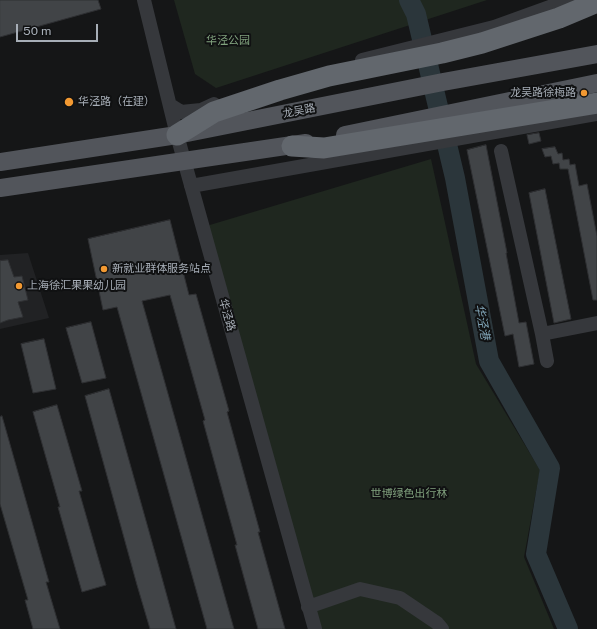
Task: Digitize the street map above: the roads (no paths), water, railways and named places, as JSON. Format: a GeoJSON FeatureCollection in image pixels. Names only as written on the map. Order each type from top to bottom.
{"type":"FeatureCollection","features":[{"type":"Feature","properties":{"kind":"highway"},"geometry":{"type":"LineString","coordinates":[[177,135],[214,112],[280,90],[329,76],[456,49],[514,33],[559,18],[597,2]]}},
{"type":"Feature","properties":{"kind":"highway"},"geometry":{"type":"LineString","coordinates":[[292,146],[324,148],[597,103]]}},
{"type":"Feature","properties":{"kind":"main road","name":"龙吴路"},"geometry":{"type":"LineString","coordinates":[[0,162],[177,135],[443,82],[597,54]]}},
{"type":"Feature","properties":{"kind":"main road"},"geometry":{"type":"LineString","coordinates":[[423,132],[451,113],[597,83]]}},
{"type":"Feature","properties":{"kind":"main road"},"geometry":{"type":"LineString","coordinates":[[0,188],[292,146]]}},
{"type":"Feature","properties":{"kind":"street","name":"华泾路"},"geometry":{"type":"LineString","coordinates":[[144,0],[184,162],[315,629]]}},
{"type":"Feature","properties":{"kind":"street"},"geometry":{"type":"LineString","coordinates":[[170,105],[181,112],[201,110],[224,100],[301,77],[397,50],[494,27],[568,0]]}},
{"type":"Feature","properties":{"kind":"street"},"geometry":{"type":"LineString","coordinates":[[191,186],[423,132],[456,139],[597,114]]}},
{"type":"Feature","properties":{"kind":"street"},"geometry":{"type":"LineString","coordinates":[[501,151],[547,361]]}},
{"type":"Feature","properties":{"kind":"street"},"geometry":{"type":"LineString","coordinates":[[542,334],[597,323]]}},
{"type":"Feature","properties":{"kind":"street"},"geometry":{"type":"LineString","coordinates":[[308,607],[360,589],[400,598],[437,623],[442,629]]}},
{"type":"Feature","properties":{"kind":"waterway","name":"华泾港"},"geometry":{"type":"LineString","coordinates":[[409,0],[416,14],[455,178],[489,361],[550,468],[536,554],[568,629]]}},
{"type":"Feature","properties":{"kind":"place","name":"龙吴路徐梅路"},"geometry":{"type":"Point","coordinates":[584,93]}},
{"type":"Feature","properties":{"kind":"place","name":"华泾路（在建）"},"geometry":{"type":"Point","coordinates":[69,102]}},
{"type":"Feature","properties":{"kind":"place","name":"新就业群体服务站点"},"geometry":{"type":"Point","coordinates":[104,269]}},
{"type":"Feature","properties":{"kind":"place","name":"上海徐汇果果幼儿园"},"geometry":{"type":"Point","coordinates":[19,286]}},
{"type":"Feature","properties":{"kind":"park label","name":"华泾公园"},"geometry":{"type":"Point","coordinates":[228,41]}},
{"type":"Feature","properties":{"kind":"park label","name":"世博绿色出行林"},"geometry":{"type":"Point","coordinates":[409,494]}}]}
